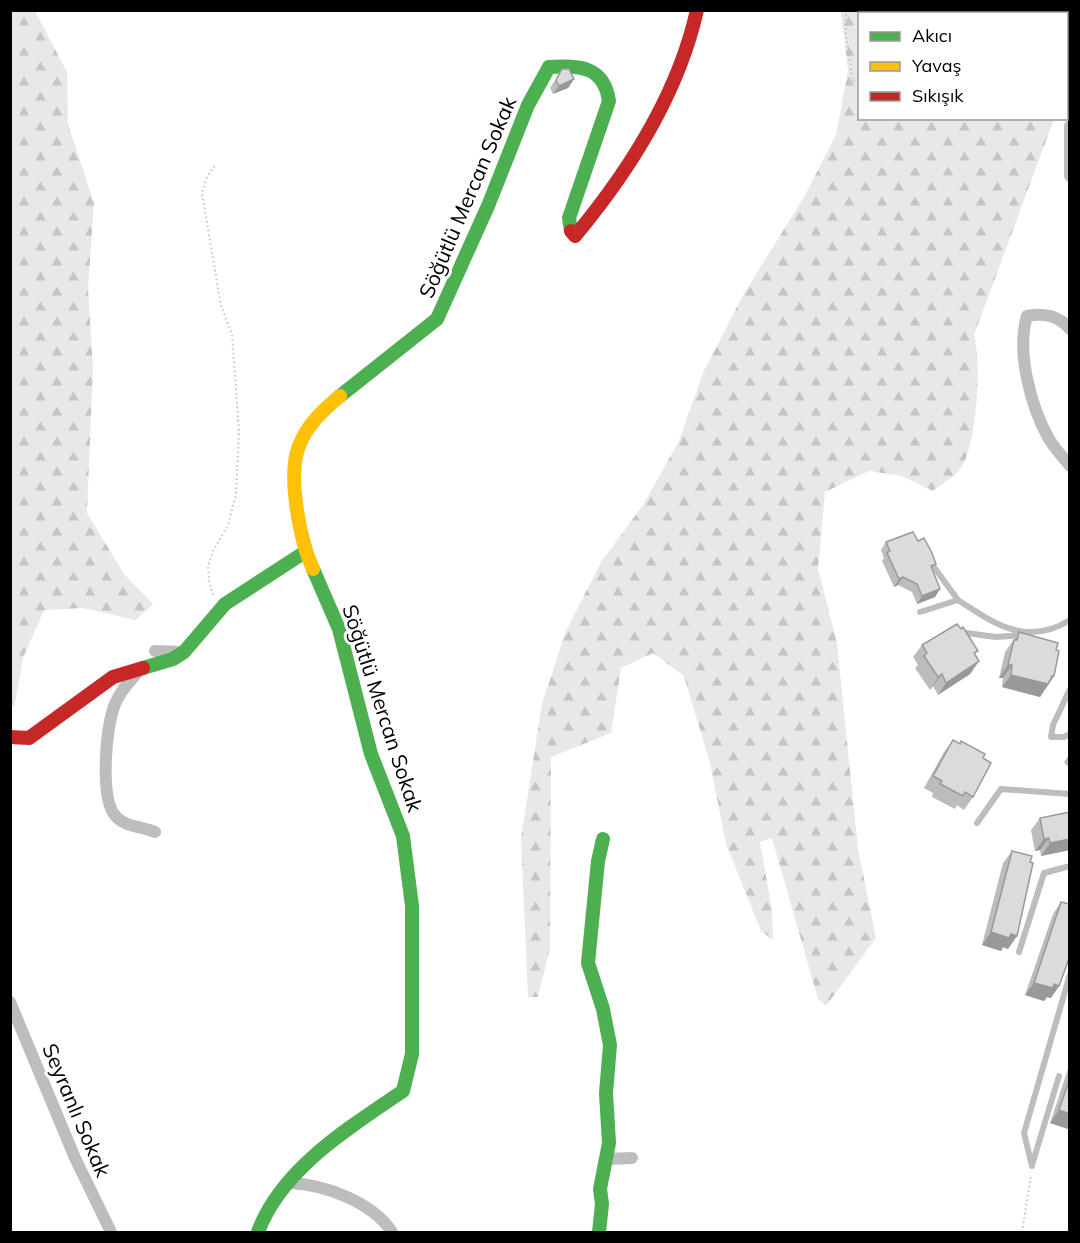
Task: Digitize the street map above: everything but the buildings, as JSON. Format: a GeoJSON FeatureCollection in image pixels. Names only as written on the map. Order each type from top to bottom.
{"type":"FeatureCollection","features":[{"type":"Feature","properties":{"kind":"street","name":"Söğütlü Mercan Sokak"},"geometry":{"type":"LineString","coordinates":[[258,1233],[260,1218],[271,1202],[333,1140],[403,1091],[412,1054],[412,906],[403,836],[372,754],[339,629],[305,552],[294,494],[298,447],[318,414],[437,319],[488,206],[528,105],[549,67],[567,65],[584,68],[602,77],[609,87],[609,101],[569,218],[569,228],[574,236],[594,214],[658,116],[694,29],[696,10]]}},
{"type":"Feature","properties":{"kind":"street"},"geometry":{"type":"LineString","coordinates":[[1070,126],[1070,176]]}},
{"type":"Feature","properties":{"kind":"street"},"geometry":{"type":"LineString","coordinates":[[1070,329],[1063,322],[1043,313],[1027,316],[1022,333],[1022,357],[1035,403],[1049,439],[1070,466]]}},
{"type":"Feature","properties":{"kind":"street"},"geometry":{"type":"LineString","coordinates":[[10,737],[29,738],[113,677],[173,659],[184,652],[225,604],[305,552]]}},
{"type":"Feature","properties":{"kind":"street"},"geometry":{"type":"LineString","coordinates":[[155,651],[184,652]]}},
{"type":"Feature","properties":{"kind":"street"},"geometry":{"type":"LineString","coordinates":[[140,670],[121,691],[114,706],[108,736],[107,783],[114,813],[125,824],[140,825],[155,832]]}},
{"type":"Feature","properties":{"kind":"street"},"geometry":{"type":"LineString","coordinates":[[598,1233],[602,1204],[600,1189],[609,1143],[606,1093],[610,1045],[603,1009],[588,963],[598,861],[603,839]]}},
{"type":"Feature","properties":{"kind":"street","name":"Seyranlı Sokak"},"geometry":{"type":"LineString","coordinates":[[10,1002],[75,1158],[111,1233]]}},
{"type":"Feature","properties":{"kind":"street"},"geometry":{"type":"LineString","coordinates":[[607,1159],[632,1158]]}},
{"type":"Feature","properties":{"kind":"street"},"geometry":{"type":"LineString","coordinates":[[291,1183],[306,1184],[351,1200],[377,1217],[392,1233]]}},
{"type":"Feature","properties":{"kind":"lane"},"geometry":{"type":"LineString","coordinates":[[931,563],[958,600],[999,627],[1042,633]]}},
{"type":"Feature","properties":{"kind":"lane"},"geometry":{"type":"LineString","coordinates":[[920,612],[958,600]]}},
{"type":"Feature","properties":{"kind":"lane"},"geometry":{"type":"LineString","coordinates":[[950,630],[996,637],[1042,633],[1070,620]]}},
{"type":"Feature","properties":{"kind":"lane"},"geometry":{"type":"LineString","coordinates":[[1070,690],[1053,725],[1051,737],[1070,734]]}},
{"type":"Feature","properties":{"kind":"lane"},"geometry":{"type":"LineString","coordinates":[[977,823],[1001,789],[1070,794]]}},
{"type":"Feature","properties":{"kind":"lane"},"geometry":{"type":"LineString","coordinates":[[1019,952],[1044,873],[1070,866]]}},
{"type":"Feature","properties":{"kind":"lane"},"geometry":{"type":"LineString","coordinates":[[1032,1166],[1024,1133],[1070,974]]}},
{"type":"Feature","properties":{"kind":"lane"},"geometry":{"type":"LineString","coordinates":[[1032,1166],[1059,1076]]}},
{"type":"Feature","properties":{"kind":"path"},"geometry":{"type":"LineString","coordinates":[[846,10],[846,36],[853,81],[858,80]]}},
{"type":"Feature","properties":{"kind":"path"},"geometry":{"type":"LineString","coordinates":[[215,165],[206,179],[202,193],[221,306],[232,334],[239,431],[236,494],[228,525],[213,551],[208,566],[208,581],[214,595],[225,604]]}},
{"type":"Feature","properties":{"kind":"path"},"geometry":{"type":"LineString","coordinates":[[1022,1233],[1032,1166]]}},
{"type":"Feature","properties":{"kind":"green space"},"geometry":{"type":"Polygon","coordinates":[[[846,10],[1069,10],[1068,28],[1068,12],[858,12],[858,120],[1054,120],[974,335],[978,363],[977,402],[971,441],[961,468],[933,491],[902,476],[869,471],[825,492],[818,569],[837,643],[858,849],[876,938],[826,1006],[818,999],[772,838],[760,842],[772,910],[773,940],[761,931],[726,844],[710,763],[684,676],[653,653],[621,668],[611,733],[551,757],[550,948],[538,997],[528,997],[521,838],[542,704],[565,633],[601,562],[643,505],[679,441],[703,373],[742,297],[804,197],[836,135],[848,71],[841,12],[846,10]]]}},
{"type":"Feature","properties":{"kind":"green space"},"geometry":{"type":"Polygon","coordinates":[[[10,11],[35,11],[67,72],[68,124],[94,203],[88,288],[93,368],[87,513],[124,574],[153,604],[136,620],[83,608],[44,610],[23,658],[14,708],[10,704],[10,11]]]}},
{"type":"Feature","properties":{"kind":"traffic: fast"},"geometry":{"type":"LineString","coordinates":[[340,396],[437,319],[488,206],[528,105],[549,67],[580,68],[596,74],[606,89],[609,101],[569,218],[571,231]]}},
{"type":"Feature","properties":{"kind":"traffic: fast"},"geometry":{"type":"LineString","coordinates":[[143,668],[173,659],[184,652],[225,604],[305,552]]}},
{"type":"Feature","properties":{"kind":"traffic: fast"},"geometry":{"type":"LineString","coordinates":[[258,1232],[269,1209],[300,1169],[319,1151],[361,1119],[403,1091],[412,1054],[412,906],[403,836],[371,754],[339,629],[313,569]]}},
{"type":"Feature","properties":{"kind":"traffic: fast"},"geometry":{"type":"LineString","coordinates":[[599,1232],[602,1204],[600,1189],[609,1143],[606,1093],[610,1045],[603,1009],[588,963],[598,861],[603,839]]}},
{"type":"Feature","properties":{"kind":"traffic: slow"},"geometry":{"type":"LineString","coordinates":[[313,569],[304,542],[297,508],[294,474],[296,458],[302,438],[311,425],[340,396]]}},
{"type":"Feature","properties":{"kind":"traffic: jam"},"geometry":{"type":"LineString","coordinates":[[571,231],[575,236],[595,211],[615,185],[649,130],[678,72],[697,10]]}},
{"type":"Feature","properties":{"kind":"traffic: jam"},"geometry":{"type":"LineString","coordinates":[[10,737],[29,738],[113,677],[143,668]]}}]}
